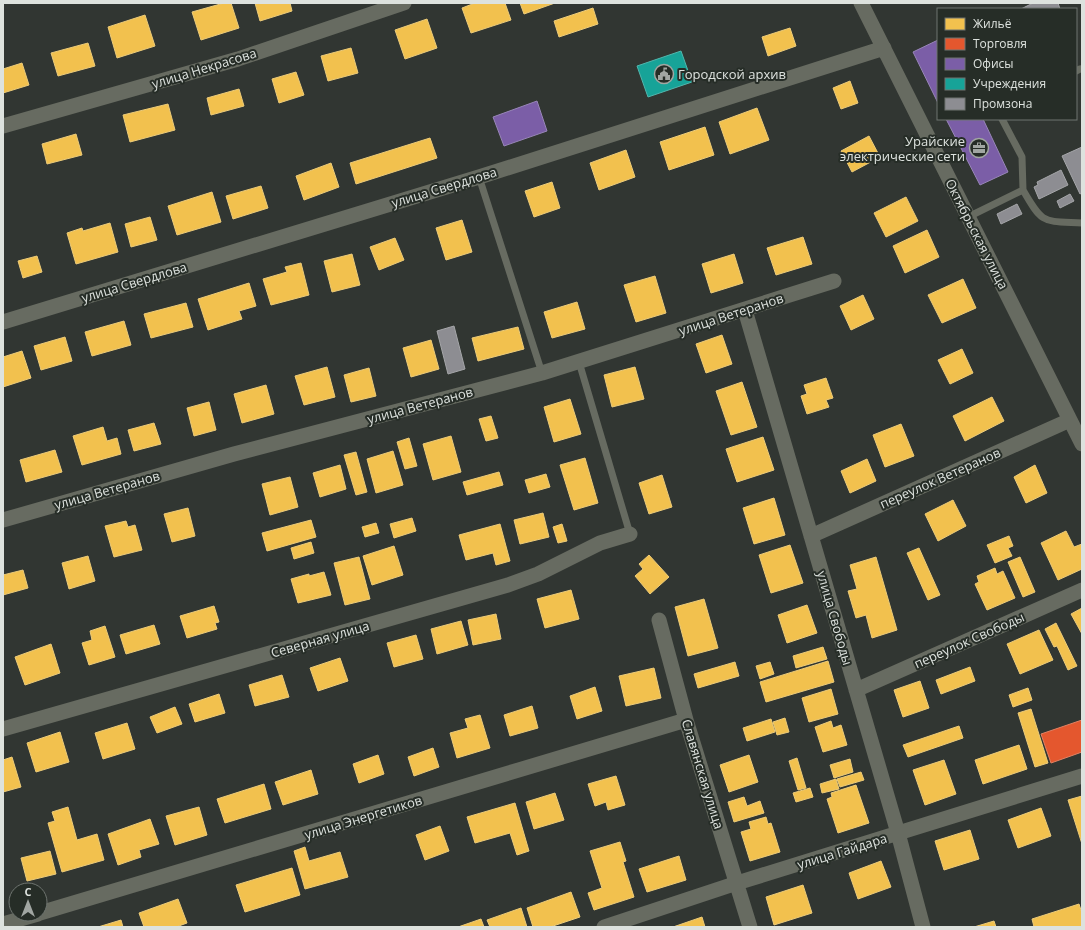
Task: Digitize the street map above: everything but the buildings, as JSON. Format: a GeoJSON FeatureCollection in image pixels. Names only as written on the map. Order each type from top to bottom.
{"type":"FeatureCollection","features":[{"type":"Feature","properties":{"kind":"street","name":"улица Некрасова"},"geometry":{"type":"LineString","coordinates":[[3,126],[238,59],[404,3]]}},
{"type":"Feature","properties":{"kind":"street","name":"Октябрьская улица"},"geometry":{"type":"LineString","coordinates":[[861,3],[1082,444]]}},
{"type":"Feature","properties":{"kind":"street","name":"улица Свердлова"},"geometry":{"type":"LineString","coordinates":[[3,322],[479,177],[884,48]]}},
{"type":"Feature","properties":{"kind":"street","name":"улица Ветеранов"},"geometry":{"type":"LineString","coordinates":[[3,520],[234,454],[542,373],[745,310],[834,280]]}},
{"type":"Feature","properties":{"kind":"street","name":"улица Свободы"},"geometry":{"type":"LineString","coordinates":[[745,310],[898,834],[923,927]]}},
{"type":"Feature","properties":{"kind":"street","name":"переулок Ветеранов"},"geometry":{"type":"LineString","coordinates":[[811,536],[1070,420]]}},
{"type":"Feature","properties":{"kind":"street","name":"Северная улица"},"geometry":{"type":"LineString","coordinates":[[3,729],[508,585],[538,574],[600,543],[630,534]]}},
{"type":"Feature","properties":{"kind":"street","name":"переулок Свободы"},"geometry":{"type":"LineString","coordinates":[[856,690],[1082,590]]}},
{"type":"Feature","properties":{"kind":"street","name":"Славянская улица"},"geometry":{"type":"LineString","coordinates":[[659,620],[686,720],[750,927]]}},
{"type":"Feature","properties":{"kind":"street","name":"улица Энергетиков"},"geometry":{"type":"LineString","coordinates":[[48,911],[686,720]]}},
{"type":"Feature","properties":{"kind":"street","name":"улица Гайдара"},"geometry":{"type":"LineString","coordinates":[[604,927],[737,883],[1082,776]]}},
{"type":"Feature","properties":{"kind":"lane"},"geometry":{"type":"LineString","coordinates":[[1003,120],[1022,157],[1024,190],[1036,213],[1044,219],[1052,222],[1082,223]]}},
{"type":"Feature","properties":{"kind":"lane"},"geometry":{"type":"LineString","coordinates":[[479,177],[542,373]]}},
{"type":"Feature","properties":{"kind":"lane"},"geometry":{"type":"LineString","coordinates":[[968,216],[1024,190]]}},
{"type":"Feature","properties":{"kind":"lane"},"geometry":{"type":"LineString","coordinates":[[579,362],[630,534]]}},
{"type":"Feature","properties":{"kind":"place","name":"Городской архив"},"geometry":{"type":"Point","coordinates":[664,74]}},
{"type":"Feature","properties":{"kind":"place","name":"Урайские электрические сети"},"geometry":{"type":"Point","coordinates":[979,148]}}]}
